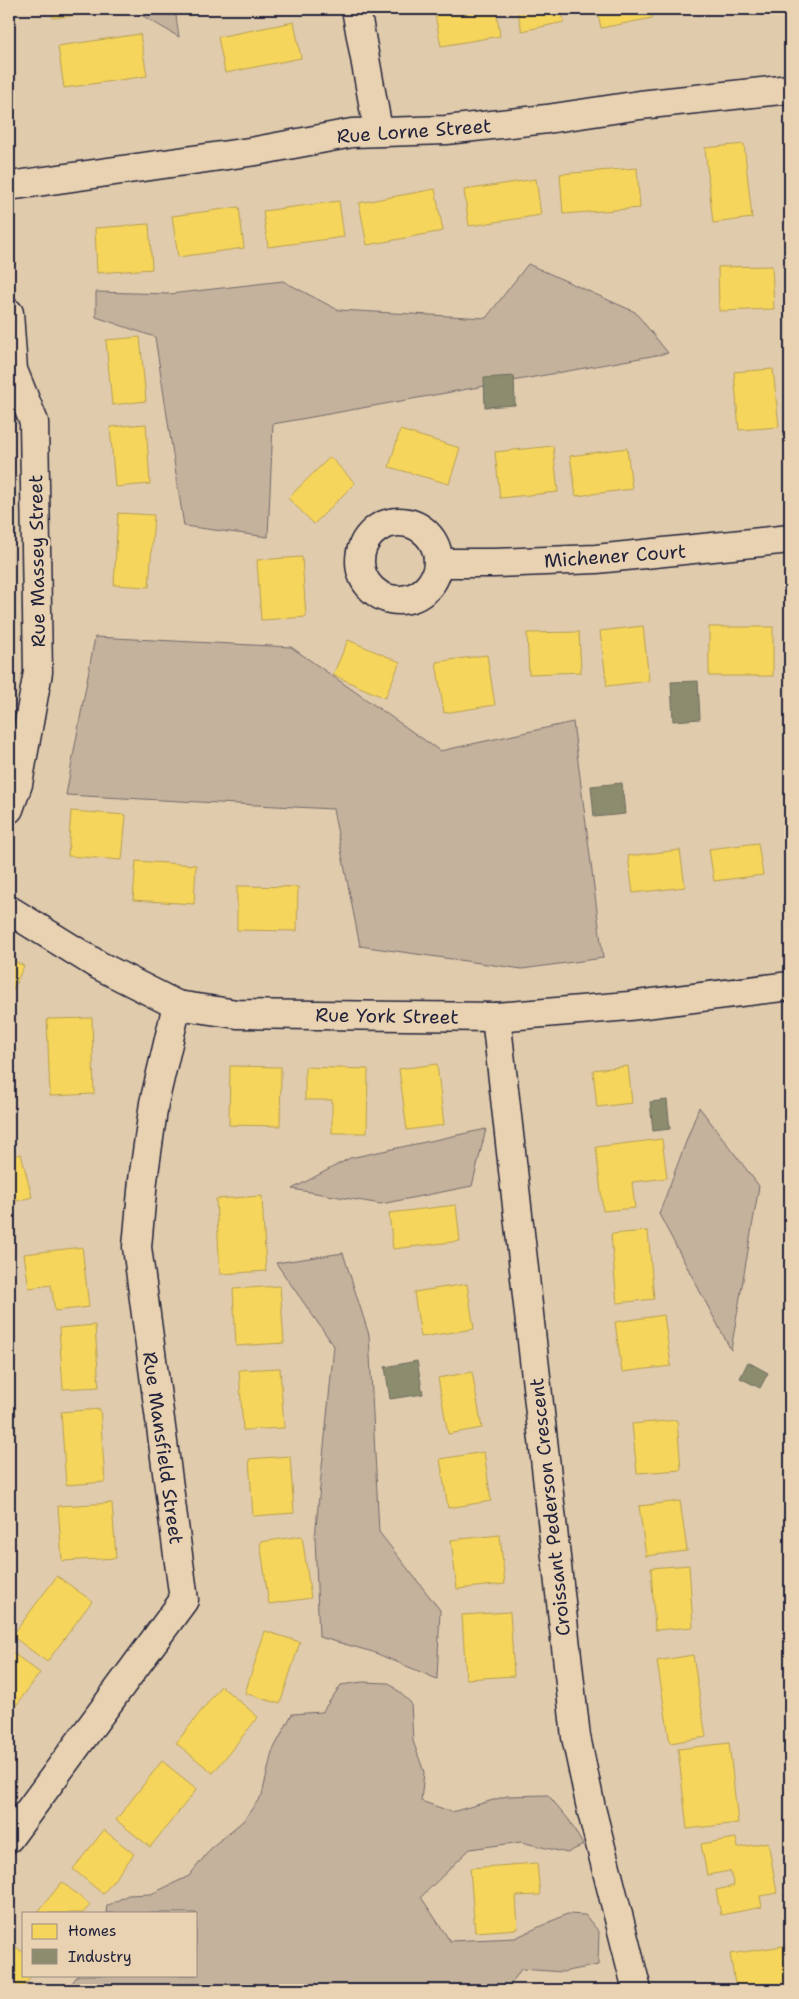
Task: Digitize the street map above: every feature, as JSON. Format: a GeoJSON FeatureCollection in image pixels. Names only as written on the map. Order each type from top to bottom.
{"type":"FeatureCollection","features":[{"type":"Feature","properties":{"kind":"street"},"geometry":{"type":"LineString","coordinates":[[356,9],[378,130]]}},
{"type":"Feature","properties":{"kind":"street","name":"Rue Lorne Street"},"geometry":{"type":"LineString","coordinates":[[9,186],[256,151],[352,133],[378,130],[446,130],[640,105],[790,89]]}},
{"type":"Feature","properties":{"kind":"street","name":"Rue Massey Street"},"geometry":{"type":"LineString","coordinates":[[9,313],[11,370],[34,422],[38,672],[18,784],[9,809]]}},
{"type":"Feature","properties":{"kind":"street","name":"Michener Court"},"geometry":{"type":"LineString","coordinates":[[440,562],[494,564],[596,559],[790,539]]}},
{"type":"Feature","properties":{"kind":"street","name":"Rue York Street"},"geometry":{"type":"LineString","coordinates":[[9,910],[98,965],[177,1005],[237,1014],[496,1018],[629,1006],[790,986]]}},
{"type":"Feature","properties":{"kind":"street","name":"Rue Mansfield Street"},"geometry":{"type":"LineString","coordinates":[[9,1838],[184,1600],[137,1247],[143,1180],[154,1103],[177,1005]]}},
{"type":"Feature","properties":{"kind":"street","name":"Croissant Pederson Crescent"},"geometry":{"type":"LineString","coordinates":[[496,1018],[576,1737],[591,1808],[637,1990]]}},
{"type":"Feature","properties":{"kind":"shaded area"},"geometry":{"type":"Polygon","coordinates":[[[131,9],[175,9],[179,37],[131,9]]]}},
{"type":"Feature","properties":{"kind":"shaded area"},"geometry":{"type":"Polygon","coordinates":[[[528,264],[635,312],[668,353],[273,424],[268,537],[184,526],[155,337],[96,317],[96,292],[170,294],[283,281],[338,310],[486,318],[528,264]]]}},
{"type":"Feature","properties":{"kind":"shaded area"},"geometry":{"type":"Polygon","coordinates":[[[95,637],[291,647],[440,751],[573,722],[603,958],[522,969],[360,946],[333,809],[66,795],[95,637]]]}},
{"type":"Feature","properties":{"kind":"shaded area"},"geometry":{"type":"Polygon","coordinates":[[[699,1107],[759,1186],[731,1350],[659,1214],[699,1107]]]}},
{"type":"Feature","properties":{"kind":"shaded area"},"geometry":{"type":"Polygon","coordinates":[[[486,1129],[472,1186],[381,1204],[292,1189],[350,1158],[486,1129]]]}},
{"type":"Feature","properties":{"kind":"shaded area"},"geometry":{"type":"Polygon","coordinates":[[[343,1253],[369,1335],[379,1532],[440,1610],[437,1679],[373,1652],[319,1637],[315,1537],[334,1346],[276,1263],[343,1253]]]}},
{"type":"Feature","properties":{"kind":"shaded area"},"geometry":{"type":"Polygon","coordinates":[[[362,1682],[389,1683],[411,1703],[413,1741],[424,1772],[421,1801],[452,1812],[507,1796],[548,1795],[569,1820],[583,1845],[567,1853],[521,1842],[470,1849],[421,1897],[450,1941],[515,1938],[567,1914],[585,1915],[599,1932],[598,1965],[563,1972],[521,1969],[507,1990],[67,1990],[77,1976],[198,1976],[198,1912],[106,1912],[107,1906],[128,1895],[151,1894],[189,1876],[213,1846],[243,1821],[262,1795],[272,1752],[292,1714],[322,1712],[341,1685],[362,1682]]]}},
{"type":"Feature","properties":{"kind":"building: Homes"},"geometry":{"type":"Polygon","coordinates":[[[52,9],[94,9],[95,13],[53,18],[52,9]]]}},
{"type":"Feature","properties":{"kind":"building: Homes"},"geometry":{"type":"Polygon","coordinates":[[[434,9],[496,9],[500,36],[441,46],[434,9]]]}},
{"type":"Feature","properties":{"kind":"building: Homes"},"geometry":{"type":"Polygon","coordinates":[[[517,9],[561,9],[564,22],[522,31],[517,9]]]}},
{"type":"Feature","properties":{"kind":"building: Homes"},"geometry":{"type":"Polygon","coordinates":[[[597,9],[651,9],[652,18],[601,28],[597,9]]]}},
{"type":"Feature","properties":{"kind":"building: Homes"},"geometry":{"type":"Polygon","coordinates":[[[294,22],[301,58],[225,73],[218,37],[294,22]]]}},
{"type":"Feature","properties":{"kind":"building: Homes"},"geometry":{"type":"Polygon","coordinates":[[[140,34],[147,76],[64,88],[58,46],[140,34]]]}},
{"type":"Feature","properties":{"kind":"building: Homes"},"geometry":{"type":"Polygon","coordinates":[[[744,144],[752,218],[713,223],[705,148],[744,144]]]}},
{"type":"Feature","properties":{"kind":"building: Homes"},"geometry":{"type":"Polygon","coordinates":[[[637,168],[640,208],[563,214],[560,174],[637,168]]]}},
{"type":"Feature","properties":{"kind":"building: Homes"},"geometry":{"type":"Polygon","coordinates":[[[536,179],[541,215],[469,226],[464,190],[536,179]]]}},
{"type":"Feature","properties":{"kind":"building: Homes"},"geometry":{"type":"Polygon","coordinates":[[[435,189],[443,231],[367,245],[359,203],[435,189]]]}},
{"type":"Feature","properties":{"kind":"building: Homes"},"geometry":{"type":"Polygon","coordinates":[[[339,201],[344,237],[268,247],[263,211],[339,201]]]}},
{"type":"Feature","properties":{"kind":"building: Homes"},"geometry":{"type":"Polygon","coordinates":[[[239,207],[244,248],[178,257],[172,216],[239,207]]]}},
{"type":"Feature","properties":{"kind":"building: Homes"},"geometry":{"type":"Polygon","coordinates":[[[149,224],[152,269],[97,273],[95,228],[149,224]]]}},
{"type":"Feature","properties":{"kind":"building: Homes"},"geometry":{"type":"Polygon","coordinates":[[[772,266],[774,309],[719,311],[718,267],[772,266]]]}},
{"type":"Feature","properties":{"kind":"building: Homes"},"geometry":{"type":"Polygon","coordinates":[[[140,337],[146,401],[112,405],[106,340],[140,337]]]}},
{"type":"Feature","properties":{"kind":"building: Homes"},"geometry":{"type":"Polygon","coordinates":[[[773,369],[779,427],[739,430],[734,372],[773,369]]]}},
{"type":"Feature","properties":{"kind":"building: Homes"},"geometry":{"type":"Polygon","coordinates":[[[146,424],[150,484],[115,487],[110,427],[146,424]]]}},
{"type":"Feature","properties":{"kind":"building: Homes"},"geometry":{"type":"Polygon","coordinates":[[[400,430],[460,448],[449,484],[389,467],[400,430]]]}},
{"type":"Feature","properties":{"kind":"building: Homes"},"geometry":{"type":"Polygon","coordinates":[[[553,446],[558,492],[500,498],[495,452],[553,446]]]}},
{"type":"Feature","properties":{"kind":"building: Homes"},"geometry":{"type":"Polygon","coordinates":[[[627,448],[632,489],[576,496],[570,456],[627,448]]]}},
{"type":"Feature","properties":{"kind":"building: Homes"},"geometry":{"type":"Polygon","coordinates":[[[330,457],[355,483],[314,524],[288,498],[330,457]]]}},
{"type":"Feature","properties":{"kind":"building: Homes"},"geometry":{"type":"Polygon","coordinates":[[[118,513],[154,515],[149,587],[114,585],[118,513]]]}},
{"type":"Feature","properties":{"kind":"building: Homes"},"geometry":{"type":"Polygon","coordinates":[[[302,557],[306,617],[261,620],[257,560],[302,557]]]}},
{"type":"Feature","properties":{"kind":"building: Homes"},"geometry":{"type":"Polygon","coordinates":[[[643,626],[649,681],[607,686],[600,631],[643,626]]]}},
{"type":"Feature","properties":{"kind":"building: Homes"},"geometry":{"type":"Polygon","coordinates":[[[709,627],[773,627],[773,676],[709,676],[709,627]]]}},
{"type":"Feature","properties":{"kind":"building: Homes"},"geometry":{"type":"Polygon","coordinates":[[[579,632],[581,672],[529,674],[527,633],[579,632]]]}},
{"type":"Feature","properties":{"kind":"building: Homes"},"geometry":{"type":"Polygon","coordinates":[[[348,640],[400,662],[385,698],[333,675],[348,640]]]}},
{"type":"Feature","properties":{"kind":"building: Homes"},"geometry":{"type":"Polygon","coordinates":[[[487,655],[495,705],[444,713],[436,662],[487,655]]]}},
{"type":"Feature","properties":{"kind":"building: Homes"},"geometry":{"type":"Polygon","coordinates":[[[790,716],[790,756],[787,717],[790,716]]]}},
{"type":"Feature","properties":{"kind":"building: Homes"},"geometry":{"type":"Polygon","coordinates":[[[71,811],[126,815],[122,860],[68,856],[71,811]]]}},
{"type":"Feature","properties":{"kind":"building: Homes"},"geometry":{"type":"Polygon","coordinates":[[[758,843],[763,875],[714,881],[709,849],[758,843]]]}},
{"type":"Feature","properties":{"kind":"building: Homes"},"geometry":{"type":"Polygon","coordinates":[[[680,850],[685,887],[633,893],[628,856],[680,850]]]}},
{"type":"Feature","properties":{"kind":"building: Homes"},"geometry":{"type":"Polygon","coordinates":[[[136,861],[196,865],[194,904],[133,900],[136,861]]]}},
{"type":"Feature","properties":{"kind":"building: Homes"},"geometry":{"type":"Polygon","coordinates":[[[237,886],[298,887],[297,931],[237,930],[237,886]]]}},
{"type":"Feature","properties":{"kind":"building: Homes"},"geometry":{"type":"Polygon","coordinates":[[[9,958],[24,966],[9,998],[9,958]]]}},
{"type":"Feature","properties":{"kind":"building: Homes"},"geometry":{"type":"Polygon","coordinates":[[[92,1018],[94,1094],[50,1096],[47,1019],[92,1018]]]}},
{"type":"Feature","properties":{"kind":"building: Homes"},"geometry":{"type":"Polygon","coordinates":[[[437,1064],[444,1125],[407,1130],[399,1069],[437,1064]]]}},
{"type":"Feature","properties":{"kind":"building: Homes"},"geometry":{"type":"Polygon","coordinates":[[[230,1066],[281,1067],[280,1126],[229,1125],[230,1066]]]}},
{"type":"Feature","properties":{"kind":"building: Homes"},"geometry":{"type":"Polygon","coordinates":[[[628,1066],[632,1103],[597,1107],[593,1070],[628,1066]]]}},
{"type":"Feature","properties":{"kind":"building: Homes"},"geometry":{"type":"Polygon","coordinates":[[[305,1067],[368,1069],[367,1133],[332,1133],[332,1100],[305,1100],[305,1067]]]}},
{"type":"Feature","properties":{"kind":"building: Homes"},"geometry":{"type":"Polygon","coordinates":[[[662,1139],[667,1178],[632,1182],[635,1208],[603,1211],[596,1147],[662,1139]]]}},
{"type":"Feature","properties":{"kind":"building: Homes"},"geometry":{"type":"Polygon","coordinates":[[[21,1154],[32,1197],[9,1203],[9,1157],[21,1154]]]}},
{"type":"Feature","properties":{"kind":"building: Homes"},"geometry":{"type":"Polygon","coordinates":[[[262,1196],[266,1271],[220,1274],[216,1199],[262,1196]]]}},
{"type":"Feature","properties":{"kind":"building: Homes"},"geometry":{"type":"Polygon","coordinates":[[[456,1205],[460,1241],[393,1249],[389,1213],[456,1205]]]}},
{"type":"Feature","properties":{"kind":"building: Homes"},"geometry":{"type":"Polygon","coordinates":[[[648,1231],[654,1299],[617,1303],[611,1234],[648,1231]]]}},
{"type":"Feature","properties":{"kind":"building: Homes"},"geometry":{"type":"Polygon","coordinates":[[[82,1247],[89,1307],[55,1311],[51,1285],[29,1288],[24,1254],[82,1247]]]}},
{"type":"Feature","properties":{"kind":"building: Homes"},"geometry":{"type":"Polygon","coordinates":[[[467,1284],[474,1329],[421,1337],[414,1292],[467,1284]]]}},
{"type":"Feature","properties":{"kind":"building: Homes"},"geometry":{"type":"Polygon","coordinates":[[[280,1286],[284,1343],[236,1346],[233,1289],[280,1286]]]}},
{"type":"Feature","properties":{"kind":"building: Homes"},"geometry":{"type":"Polygon","coordinates":[[[664,1315],[671,1366],[622,1372],[615,1322],[664,1315]]]}},
{"type":"Feature","properties":{"kind":"building: Homes"},"geometry":{"type":"Polygon","coordinates":[[[95,1325],[99,1387],[63,1389],[59,1328],[95,1325]]]}},
{"type":"Feature","properties":{"kind":"building: Homes"},"geometry":{"type":"Polygon","coordinates":[[[280,1368],[284,1428],[243,1430],[239,1370],[280,1368]]]}},
{"type":"Feature","properties":{"kind":"building: Homes"},"geometry":{"type":"Polygon","coordinates":[[[472,1372],[482,1428],[448,1434],[438,1378],[472,1372]]]}},
{"type":"Feature","properties":{"kind":"building: Homes"},"geometry":{"type":"Polygon","coordinates":[[[100,1409],[105,1482],[66,1485],[61,1412],[100,1409]]]}},
{"type":"Feature","properties":{"kind":"building: Homes"},"geometry":{"type":"Polygon","coordinates":[[[677,1420],[681,1470],[637,1473],[632,1424],[677,1420]]]}},
{"type":"Feature","properties":{"kind":"building: Homes"},"geometry":{"type":"Polygon","coordinates":[[[484,1452],[491,1501],[448,1508],[440,1459],[484,1452]]]}},
{"type":"Feature","properties":{"kind":"building: Homes"},"geometry":{"type":"Polygon","coordinates":[[[290,1456],[294,1513],[253,1516],[249,1459],[290,1456]]]}},
{"type":"Feature","properties":{"kind":"building: Homes"},"geometry":{"type":"Polygon","coordinates":[[[680,1501],[687,1551],[646,1556],[639,1506],[680,1501]]]}},
{"type":"Feature","properties":{"kind":"building: Homes"},"geometry":{"type":"Polygon","coordinates":[[[112,1503],[116,1558],[62,1561],[58,1506],[112,1503]]]}},
{"type":"Feature","properties":{"kind":"building: Homes"},"geometry":{"type":"Polygon","coordinates":[[[500,1535],[505,1584],[457,1589],[451,1540],[500,1535]]]}},
{"type":"Feature","properties":{"kind":"building: Homes"},"geometry":{"type":"Polygon","coordinates":[[[302,1536],[311,1598],[269,1604],[260,1542],[302,1536]]]}},
{"type":"Feature","properties":{"kind":"building: Homes"},"geometry":{"type":"Polygon","coordinates":[[[689,1565],[693,1627],[655,1630],[651,1568],[689,1565]]]}},
{"type":"Feature","properties":{"kind":"building: Homes"},"geometry":{"type":"Polygon","coordinates":[[[57,1576],[92,1601],[47,1662],[12,1636],[57,1576]]]}},
{"type":"Feature","properties":{"kind":"building: Homes"},"geometry":{"type":"Polygon","coordinates":[[[510,1612],[514,1676],[466,1679],[462,1615],[510,1612]]]}},
{"type":"Feature","properties":{"kind":"building: Homes"},"geometry":{"type":"Polygon","coordinates":[[[265,1631],[300,1642],[280,1704],[245,1693],[265,1631]]]}},
{"type":"Feature","properties":{"kind":"building: Homes"},"geometry":{"type":"Polygon","coordinates":[[[9,1650],[40,1673],[9,1715],[9,1650]]]}},
{"type":"Feature","properties":{"kind":"building: Homes"},"geometry":{"type":"Polygon","coordinates":[[[693,1655],[706,1737],[670,1743],[657,1661],[693,1655]]]}},
{"type":"Feature","properties":{"kind":"building: Homes"},"geometry":{"type":"Polygon","coordinates":[[[221,1686],[258,1717],[213,1773],[176,1743],[221,1686]]]}},
{"type":"Feature","properties":{"kind":"building: Homes"},"geometry":{"type":"Polygon","coordinates":[[[729,1743],[738,1823],[687,1829],[678,1749],[729,1743]]]}},
{"type":"Feature","properties":{"kind":"building: Homes"},"geometry":{"type":"Polygon","coordinates":[[[162,1761],[197,1789],[150,1847],[116,1820],[162,1761]]]}},
{"type":"Feature","properties":{"kind":"building: Homes"},"geometry":{"type":"Polygon","coordinates":[[[104,1830],[134,1854],[103,1894],[73,1869],[104,1830]]]}},
{"type":"Feature","properties":{"kind":"building: Homes"},"geometry":{"type":"Polygon","coordinates":[[[736,1838],[738,1848],[768,1842],[777,1893],[760,1896],[762,1907],[721,1915],[716,1890],[734,1886],[730,1871],[707,1875],[701,1844],[736,1838]]]}},
{"type":"Feature","properties":{"kind":"building: Homes"},"geometry":{"type":"Polygon","coordinates":[[[537,1863],[540,1895],[516,1896],[518,1929],[475,1932],[470,1868],[537,1863]]]}},
{"type":"Feature","properties":{"kind":"building: Homes"},"geometry":{"type":"Polygon","coordinates":[[[62,1882],[90,1905],[84,1912],[38,1912],[62,1882]]]}},
{"type":"Feature","properties":{"kind":"building: Homes"},"geometry":{"type":"Polygon","coordinates":[[[10,1943],[22,1952],[22,1976],[31,1976],[21,1990],[9,1990],[10,1943]]]}},
{"type":"Feature","properties":{"kind":"building: Homes"},"geometry":{"type":"Polygon","coordinates":[[[790,1945],[790,1984],[736,1990],[730,1954],[790,1945]]]}},
{"type":"Feature","properties":{"kind":"building: Industry"},"geometry":{"type":"Polygon","coordinates":[[[514,376],[515,405],[485,407],[484,378],[514,376]]]}},
{"type":"Feature","properties":{"kind":"building: Industry"},"geometry":{"type":"Polygon","coordinates":[[[698,681],[700,719],[673,721],[671,682],[698,681]]]}},
{"type":"Feature","properties":{"kind":"building: Industry"},"geometry":{"type":"Polygon","coordinates":[[[622,783],[625,814],[594,817],[591,786],[622,783]]]}},
{"type":"Feature","properties":{"kind":"building: Industry"},"geometry":{"type":"Polygon","coordinates":[[[667,1100],[670,1129],[653,1131],[650,1102],[667,1100]]]}},
{"type":"Feature","properties":{"kind":"building: Industry"},"geometry":{"type":"Polygon","coordinates":[[[417,1361],[423,1394],[390,1399],[385,1367],[417,1361]]]}},
{"type":"Feature","properties":{"kind":"building: Industry"},"geometry":{"type":"Polygon","coordinates":[[[748,1362],[768,1373],[760,1388],[740,1378],[748,1362]]]}}]}
